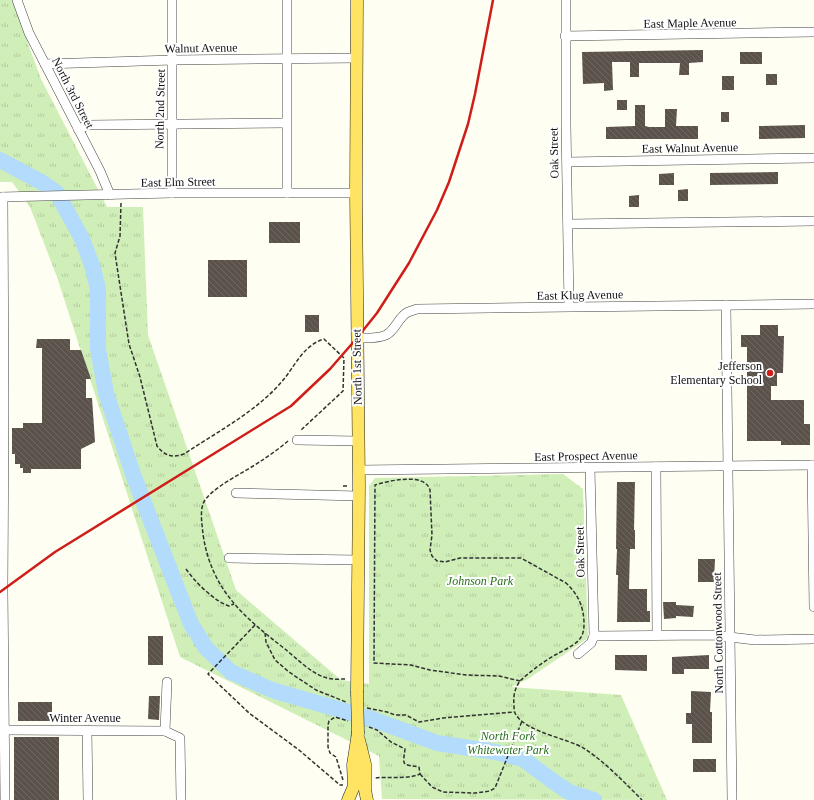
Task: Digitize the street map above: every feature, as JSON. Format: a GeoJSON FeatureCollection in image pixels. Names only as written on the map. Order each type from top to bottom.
{"type":"FeatureCollection","features":[{"type":"Feature","properties":{"kind":"main road","name":"North 1st Street"},"geometry":{"type":"LineString","coordinates":[[351,794],[353,765],[358,733],[359,470],[356,193],[357,0]]}},
{"type":"Feature","properties":{"kind":"main road","name":"North 1st Street"},"geometry":{"type":"LineString","coordinates":[[358,733],[365,764],[365,790],[367,800]]}},
{"type":"Feature","properties":{"kind":"street","name":"North 3rd Street"},"geometry":{"type":"LineString","coordinates":[[18,0],[29,33],[100,171],[110,195]]}},
{"type":"Feature","properties":{"kind":"street","name":"North 2nd Street"},"geometry":{"type":"LineString","coordinates":[[172,0],[172,193]]}},
{"type":"Feature","properties":{"kind":"street"},"geometry":{"type":"LineString","coordinates":[[287,0],[287,193]]}},
{"type":"Feature","properties":{"kind":"street","name":"Oak Street"},"geometry":{"type":"LineString","coordinates":[[566,0],[566,162],[569,306]]}},
{"type":"Feature","properties":{"kind":"street","name":"East Maple Avenue"},"geometry":{"type":"LineString","coordinates":[[565,36],[814,32]]}},
{"type":"Feature","properties":{"kind":"street","name":"Walnut Avenue"},"geometry":{"type":"LineString","coordinates":[[46,64],[172,60],[357,58]]}},
{"type":"Feature","properties":{"kind":"street"},"geometry":{"type":"LineString","coordinates":[[78,129],[89,125],[286,123]]}},
{"type":"Feature","properties":{"kind":"street","name":"East Walnut Avenue"},"geometry":{"type":"LineString","coordinates":[[566,162],[814,158]]}},
{"type":"Feature","properties":{"kind":"street","name":"East Elm Street"},"geometry":{"type":"LineString","coordinates":[[1,197],[172,193],[356,193]]}},
{"type":"Feature","properties":{"kind":"street"},"geometry":{"type":"LineString","coordinates":[[1,197],[3,732],[5,800]]}},
{"type":"Feature","properties":{"kind":"street"},"geometry":{"type":"LineString","coordinates":[[568,224],[814,221]]}},
{"type":"Feature","properties":{"kind":"street","name":"East Klug Avenue"},"geometry":{"type":"LineString","coordinates":[[357,338],[373,338],[385,335],[392,330],[408,312],[417,309],[814,304]]}},
{"type":"Feature","properties":{"kind":"street","name":"North Cottonwood Street"},"geometry":{"type":"LineString","coordinates":[[726,305],[732,800]]}},
{"type":"Feature","properties":{"kind":"street"},"geometry":{"type":"LineString","coordinates":[[294,438],[358,440]]}},
{"type":"Feature","properties":{"kind":"street"},"geometry":{"type":"LineString","coordinates":[[813,465],[814,607]]}},
{"type":"Feature","properties":{"kind":"street","name":"East Prospect Avenue"},"geometry":{"type":"LineString","coordinates":[[359,470],[813,465]]}},
{"type":"Feature","properties":{"kind":"street"},"geometry":{"type":"LineString","coordinates":[[656,467],[657,635]]}},
{"type":"Feature","properties":{"kind":"street","name":"Oak Street"},"geometry":{"type":"LineString","coordinates":[[590,468],[594,636]]}},
{"type":"Feature","properties":{"kind":"street"},"geometry":{"type":"LineString","coordinates":[[236,493],[359,496]]}},
{"type":"Feature","properties":{"kind":"street"},"geometry":{"type":"LineString","coordinates":[[229,558],[359,560]]}},
{"type":"Feature","properties":{"kind":"street"},"geometry":{"type":"LineString","coordinates":[[578,654],[591,643],[594,636],[713,635],[755,640],[814,639]]}},
{"type":"Feature","properties":{"kind":"street"},"geometry":{"type":"LineString","coordinates":[[167,682],[165,731],[180,738],[181,800]]}},
{"type":"Feature","properties":{"kind":"street"},"geometry":{"type":"LineString","coordinates":[[87,730],[88,800]]}},
{"type":"Feature","properties":{"kind":"street","name":"Winter Avenue"},"geometry":{"type":"LineString","coordinates":[[3,732],[87,730],[165,731]]}},
{"type":"Feature","properties":{"kind":"path"},"geometry":{"type":"LineString","coordinates":[[121,195],[120,236],[115,253],[129,344],[140,377],[157,446],[162,452],[171,456],[184,454],[234,422],[257,404],[283,380],[307,349],[317,341],[324,339],[344,358],[343,391],[294,438],[262,461],[211,493],[204,502],[202,523],[204,541],[209,560],[218,580],[234,604],[246,618],[323,677],[345,679]]}},
{"type":"Feature","properties":{"kind":"path"},"geometry":{"type":"LineString","coordinates":[[520,681],[499,676],[466,675],[430,670],[412,665],[374,663],[375,486],[388,481],[398,480],[422,480],[428,485],[430,490],[432,531],[430,550],[432,556],[437,561],[450,562],[460,558],[521,558],[566,583],[573,591],[580,601],[584,612],[584,629],[581,636],[577,642],[556,654],[520,681],[516,687],[513,700],[514,712],[528,726],[583,748],[598,758],[642,800]]}},
{"type":"Feature","properties":{"kind":"path"},"geometry":{"type":"LineString","coordinates":[[186,569],[190,575],[216,599],[229,606],[234,604]]}},
{"type":"Feature","properties":{"kind":"path"},"geometry":{"type":"LineString","coordinates":[[255,625],[208,674],[249,713],[299,750],[351,794]]}},
{"type":"Feature","properties":{"kind":"path"},"geometry":{"type":"LineString","coordinates":[[266,633],[266,642],[270,651],[275,660],[284,668],[299,680],[316,690],[348,702]]}},
{"type":"Feature","properties":{"kind":"path"},"geometry":{"type":"LineString","coordinates":[[367,708],[395,715],[406,716],[419,722],[443,718],[514,712]]}},
{"type":"Feature","properties":{"kind":"path"},"geometry":{"type":"LineString","coordinates":[[420,774],[432,787],[443,792],[475,793],[490,791],[495,788],[522,721]]}},
{"type":"Feature","properties":{"kind":"green space","name":"North Fork Whitewater Park"},"geometry":{"type":"Polygon","coordinates":[[[0,0],[12,0],[41,79],[107,207],[143,207],[148,335],[236,590],[341,680],[369,684],[369,486],[375,478],[563,474],[583,489],[588,638],[528,679],[511,687],[621,695],[667,800],[382,799],[379,756],[180,657],[57,277],[30,207],[12,182],[0,182],[0,0]]]}},
{"type":"Feature","properties":{"kind":"building"},"geometry":{"type":"Polygon","coordinates":[[[703,50],[703,62],[689,63],[689,75],[679,75],[680,63],[639,63],[639,77],[630,77],[630,62],[612,62],[613,90],[604,91],[604,83],[583,84],[582,52],[703,50]]]}},
{"type":"Feature","properties":{"kind":"building"},"geometry":{"type":"Polygon","coordinates":[[[740,52],[762,52],[762,64],[740,64],[740,52]]]}},
{"type":"Feature","properties":{"kind":"building"},"geometry":{"type":"Polygon","coordinates":[[[766,74],[777,74],[777,85],[766,85],[766,74]]]}},
{"type":"Feature","properties":{"kind":"building"},"geometry":{"type":"Polygon","coordinates":[[[722,76],[734,76],[734,90],[722,90],[722,76]]]}},
{"type":"Feature","properties":{"kind":"building"},"geometry":{"type":"Polygon","coordinates":[[[617,100],[627,100],[627,110],[617,110],[617,100]]]}},
{"type":"Feature","properties":{"kind":"building"},"geometry":{"type":"Polygon","coordinates":[[[635,105],[645,105],[645,126],[649,127],[665,127],[665,109],[677,109],[676,126],[698,126],[698,139],[606,139],[606,127],[635,126],[635,105]]]}},
{"type":"Feature","properties":{"kind":"building"},"geometry":{"type":"Polygon","coordinates":[[[721,112],[729,112],[729,122],[721,122],[721,112]]]}},
{"type":"Feature","properties":{"kind":"building"},"geometry":{"type":"Polygon","coordinates":[[[805,125],[805,138],[759,139],[759,126],[805,125]]]}},
{"type":"Feature","properties":{"kind":"building"},"geometry":{"type":"Polygon","coordinates":[[[778,172],[778,184],[710,185],[710,173],[778,172]]]}},
{"type":"Feature","properties":{"kind":"building"},"geometry":{"type":"Polygon","coordinates":[[[674,173],[674,185],[659,185],[659,174],[674,173]]]}},
{"type":"Feature","properties":{"kind":"building"},"geometry":{"type":"Polygon","coordinates":[[[688,189],[688,201],[678,201],[678,190],[688,189]]]}},
{"type":"Feature","properties":{"kind":"building"},"geometry":{"type":"Polygon","coordinates":[[[639,195],[639,207],[629,207],[629,196],[639,195]]]}},
{"type":"Feature","properties":{"kind":"building"},"geometry":{"type":"Polygon","coordinates":[[[269,222],[300,222],[300,243],[269,243],[269,222]]]}},
{"type":"Feature","properties":{"kind":"building"},"geometry":{"type":"Polygon","coordinates":[[[208,260],[247,260],[247,297],[208,297],[208,260]]]}},
{"type":"Feature","properties":{"kind":"building"},"geometry":{"type":"Polygon","coordinates":[[[305,315],[319,315],[319,332],[305,332],[305,315]]]}},
{"type":"Feature","properties":{"kind":"building"},"geometry":{"type":"Polygon","coordinates":[[[760,325],[778,325],[778,336],[784,336],[783,373],[777,373],[777,386],[771,386],[771,400],[804,400],[804,424],[810,424],[810,445],[781,445],[781,441],[747,441],[747,347],[741,347],[741,335],[760,335],[760,325]]]}},
{"type":"Feature","properties":{"kind":"building"},"geometry":{"type":"Polygon","coordinates":[[[37,339],[70,339],[70,350],[81,350],[91,379],[86,379],[86,398],[92,398],[95,442],[81,449],[81,469],[31,469],[31,473],[23,473],[23,468],[20,468],[20,464],[15,464],[15,454],[12,454],[12,428],[23,428],[23,423],[42,423],[42,348],[36,348],[37,339]]]}},
{"type":"Feature","properties":{"kind":"building"},"geometry":{"type":"Polygon","coordinates":[[[617,482],[635,482],[635,549],[630,549],[629,589],[647,589],[647,611],[650,611],[650,622],[617,622],[617,482]]]}},
{"type":"Feature","properties":{"kind":"building"},"geometry":{"type":"Polygon","coordinates":[[[698,559],[715,559],[714,582],[698,582],[698,559]]]}},
{"type":"Feature","properties":{"kind":"building"},"geometry":{"type":"Polygon","coordinates":[[[663,602],[676,602],[676,605],[694,606],[693,617],[676,616],[676,618],[664,619],[663,602]]]}},
{"type":"Feature","properties":{"kind":"building"},"geometry":{"type":"Polygon","coordinates":[[[148,636],[163,636],[163,665],[148,665],[148,636]]]}},
{"type":"Feature","properties":{"kind":"building"},"geometry":{"type":"Polygon","coordinates":[[[615,655],[647,655],[647,671],[615,670],[615,655]]]}},
{"type":"Feature","properties":{"kind":"building"},"geometry":{"type":"Polygon","coordinates":[[[709,655],[709,669],[684,669],[684,674],[672,674],[672,657],[709,655]]]}},
{"type":"Feature","properties":{"kind":"building"},"geometry":{"type":"Polygon","coordinates":[[[691,691],[711,692],[710,712],[712,712],[712,743],[692,743],[692,724],[686,724],[686,713],[691,713],[691,691]]]}},
{"type":"Feature","properties":{"kind":"building"},"geometry":{"type":"Polygon","coordinates":[[[149,696],[160,696],[159,720],[148,719],[149,696]]]}},
{"type":"Feature","properties":{"kind":"building"},"geometry":{"type":"Polygon","coordinates":[[[18,702],[52,702],[52,721],[18,721],[18,702]]]}},
{"type":"Feature","properties":{"kind":"building"},"geometry":{"type":"Polygon","coordinates":[[[14,737],[59,737],[59,800],[14,800],[14,737]]]}},
{"type":"Feature","properties":{"kind":"building"},"geometry":{"type":"Polygon","coordinates":[[[693,759],[716,759],[716,772],[693,772],[693,759]]]}},
{"type":"Feature","properties":{"kind":"waterway"},"geometry":{"type":"LineString","coordinates":[[0,160],[43,183],[57,193],[82,239],[92,265],[98,289],[98,349],[106,393],[134,477],[191,624],[206,648],[231,672],[272,690],[372,719],[437,743],[496,752],[523,759],[569,792],[594,800]]}},
{"type":"Feature","properties":{"kind":"railway"},"geometry":{"type":"LineString","coordinates":[[0,592],[55,552],[291,406],[330,369],[357,338],[377,313],[409,263],[437,210],[449,182],[468,124],[493,0]]}},
{"type":"Feature","properties":{"kind":"place","name":"Jefferson Elementary School"},"geometry":{"type":"Point","coordinates":[770,373]}},
{"type":"Feature","properties":{"kind":"park label","name":"Johnson Park"},"geometry":{"type":"Point","coordinates":[480,581]}}]}
